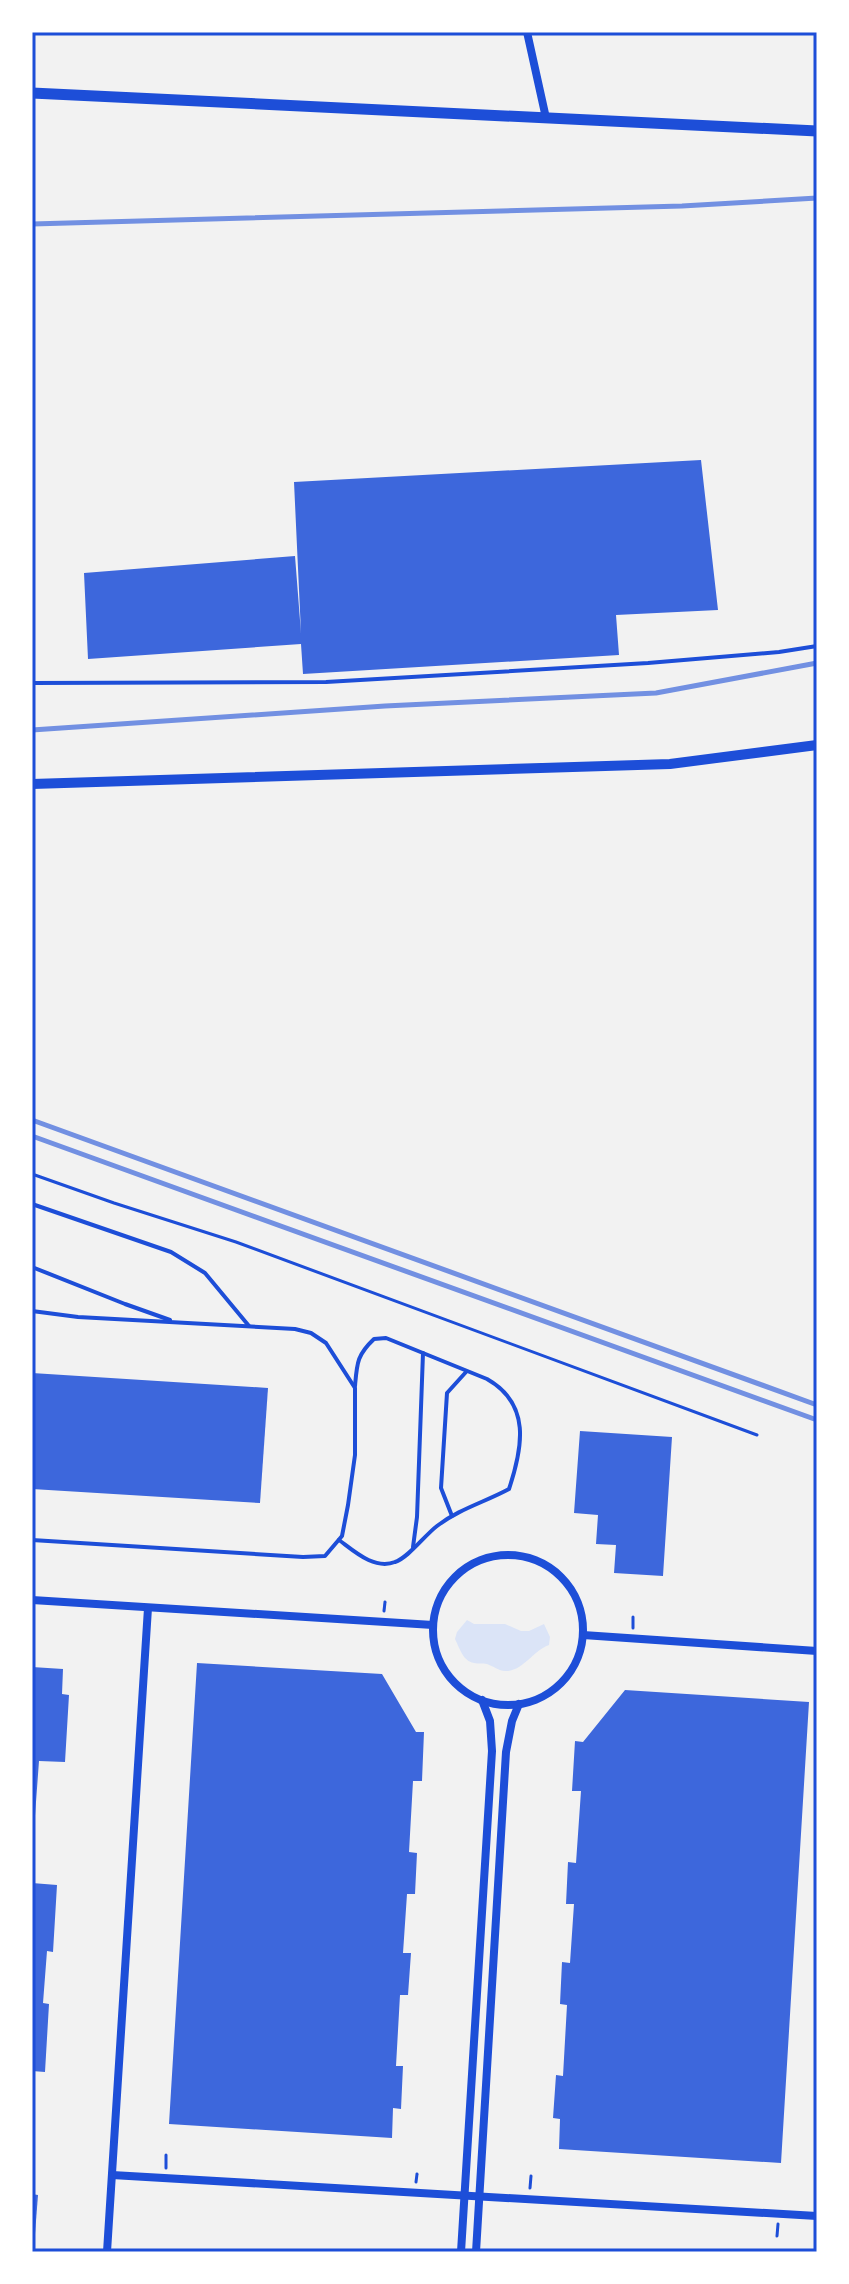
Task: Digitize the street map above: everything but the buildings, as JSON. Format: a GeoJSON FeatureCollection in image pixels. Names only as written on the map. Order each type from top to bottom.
{"type":"FeatureCollection","features":[{"type":"Feature","properties":{"kind":"main road"},"geometry":{"type":"LineString","coordinates":[[32,93],[817,131]]}},
{"type":"Feature","properties":{"kind":"street"},"geometry":{"type":"LineString","coordinates":[[527,32],[546,118]]}},
{"type":"Feature","properties":{"kind":"street"},"geometry":{"type":"LineString","coordinates":[[32,784],[670,764],[817,745]]}},
{"type":"Feature","properties":{"kind":"street"},"geometry":{"type":"LineString","coordinates":[[520,1556],[549,1567],[561,1577],[578,1604],[583,1635],[577,1660],[563,1681],[543,1696],[507,1705],[482,1700],[455,1683],[438,1656],[433,1625],[441,1595],[461,1571],[489,1557],[520,1556]]}},
{"type":"Feature","properties":{"kind":"street"},"geometry":{"type":"LineString","coordinates":[[32,1600],[433,1625]]}},
{"type":"Feature","properties":{"kind":"street"},"geometry":{"type":"LineString","coordinates":[[107,2252],[148,1608]]}},
{"type":"Feature","properties":{"kind":"street"},"geometry":{"type":"LineString","coordinates":[[583,1635],[817,1651]]}},
{"type":"Feature","properties":{"kind":"street"},"geometry":{"type":"LineString","coordinates":[[461,2252],[492,1751],[490,1721],[482,1700]]}},
{"type":"Feature","properties":{"kind":"street"},"geometry":{"type":"LineString","coordinates":[[476,2252],[506,1752],[519,1704]]}},
{"type":"Feature","properties":{"kind":"street"},"geometry":{"type":"LineString","coordinates":[[112,2175],[817,2216]]}},
{"type":"Feature","properties":{"kind":"lane"},"geometry":{"type":"LineString","coordinates":[[32,683],[326,682],[648,663],[817,646]]}},
{"type":"Feature","properties":{"kind":"lane"},"geometry":{"type":"LineString","coordinates":[[32,1204],[171,1252],[205,1273],[249,1326]]}},
{"type":"Feature","properties":{"kind":"lane"},"geometry":{"type":"LineString","coordinates":[[32,1267],[176,1322]]}},
{"type":"Feature","properties":{"kind":"lane"},"geometry":{"type":"LineString","coordinates":[[32,1311],[78,1317],[295,1329],[311,1333],[331,1349],[355,1388]]}},
{"type":"Feature","properties":{"kind":"lane"},"geometry":{"type":"LineString","coordinates":[[32,1540],[325,1556],[342,1536],[355,1455],[358,1359],[374,1339],[386,1338],[502,1388],[519,1414],[517,1461],[509,1489],[437,1525],[395,1562],[365,1559],[339,1540]]}},
{"type":"Feature","properties":{"kind":"lane"},"geometry":{"type":"LineString","coordinates":[[413,1547],[417,1517],[423,1353]]}},
{"type":"Feature","properties":{"kind":"lane"},"geometry":{"type":"LineString","coordinates":[[452,1516],[441,1488],[447,1393],[467,1371]]}},
{"type":"Feature","properties":{"kind":"path"},"geometry":{"type":"LineString","coordinates":[[32,1174],[236,1242],[757,1435]]}},
{"type":"Feature","properties":{"kind":"shaded area"},"geometry":{"type":"Polygon","coordinates":[[[467,1620],[474,1624],[505,1624],[521,1631],[544,1624],[550,1637],[549,1645],[511,1670],[503,1671],[487,1664],[470,1662],[455,1639],[467,1620]]]}},
{"type":"Feature","properties":{"kind":"railway"},"geometry":{"type":"LineString","coordinates":[[32,224],[682,206],[817,198]]}},
{"type":"Feature","properties":{"kind":"railway"},"geometry":{"type":"LineString","coordinates":[[32,730],[385,706],[656,693],[817,663]]}},
{"type":"Feature","properties":{"kind":"railway"},"geometry":{"type":"LineString","coordinates":[[32,1120],[817,1405]]}},
{"type":"Feature","properties":{"kind":"railway"},"geometry":{"type":"LineString","coordinates":[[32,1136],[817,1420]]}}]}
